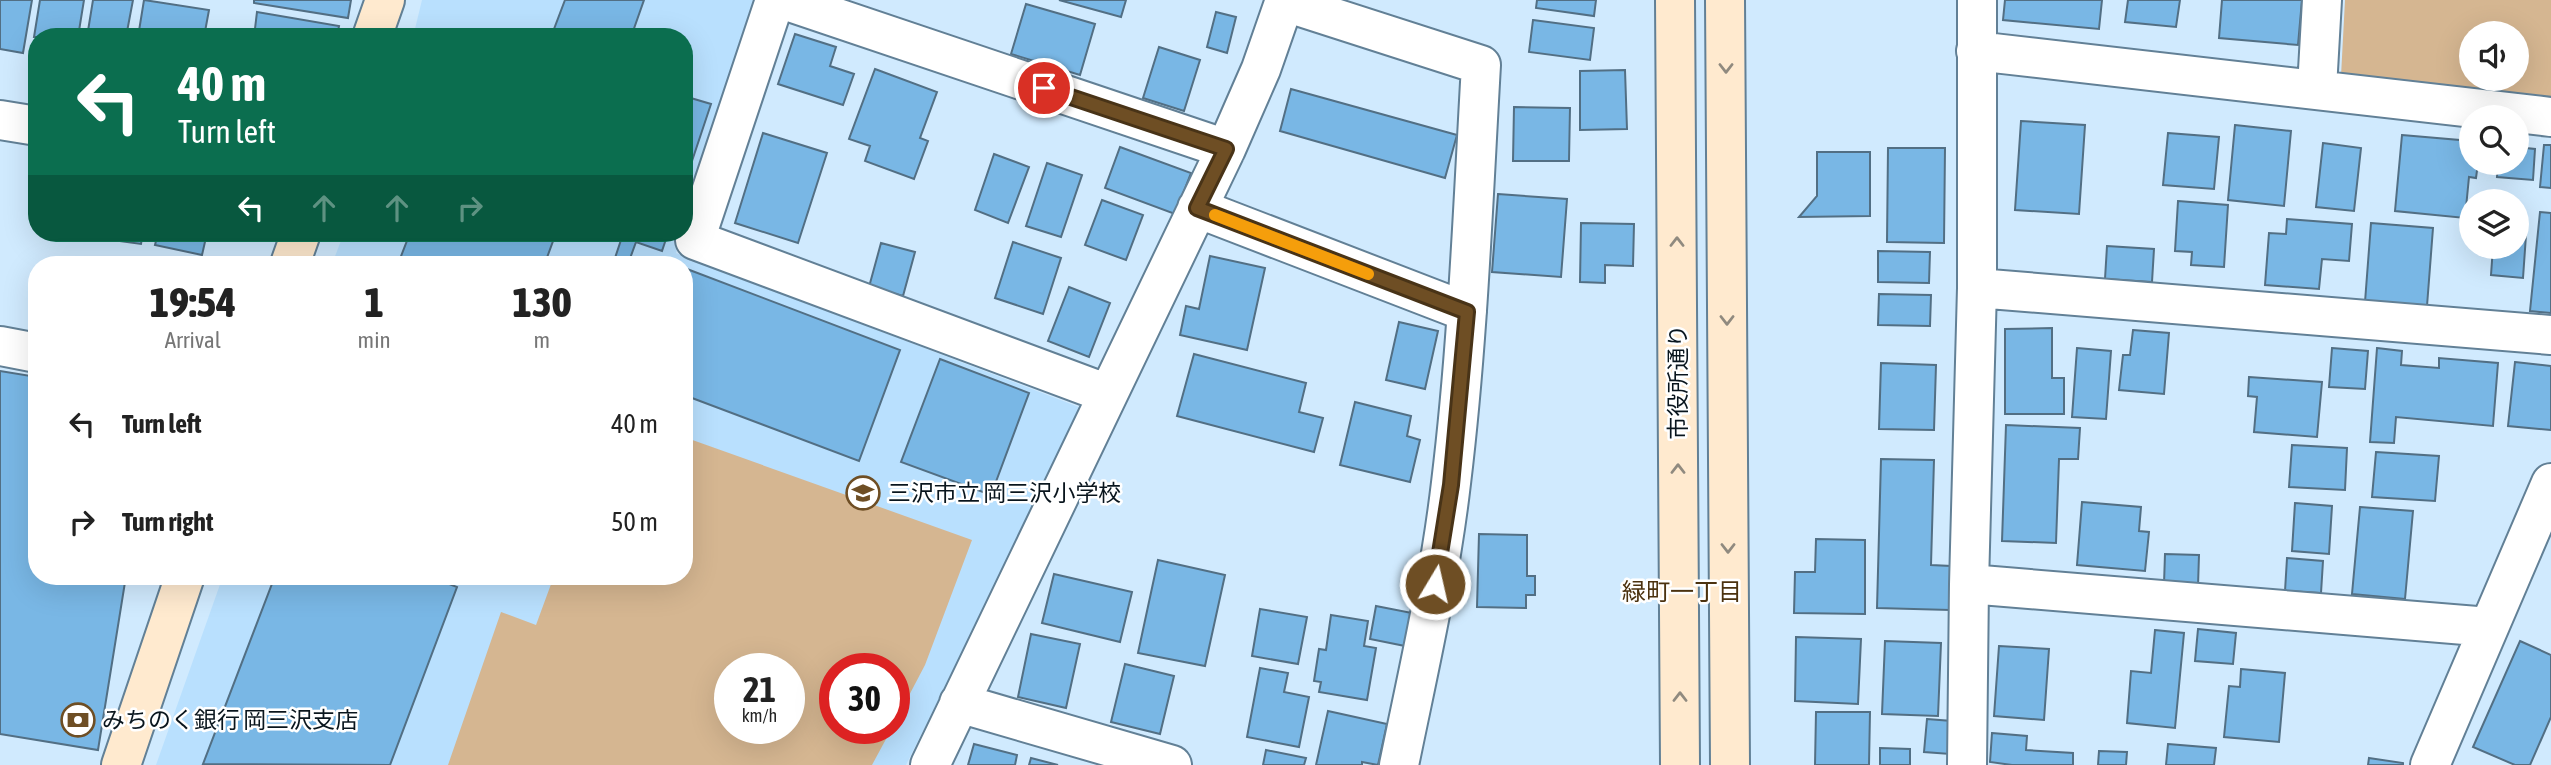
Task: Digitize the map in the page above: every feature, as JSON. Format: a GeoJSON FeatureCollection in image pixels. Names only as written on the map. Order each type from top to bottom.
{"type":"FeatureCollection","features":[{"type":"Feature","properties":{"kind":"street"},"geometry":{"type":"LineString","coordinates":[[375,28],[385,0]]}},
{"type":"Feature","properties":{"kind":"street"},"geometry":{"type":"LineString","coordinates":[[775,0],[695,240],[1108,394]]}},
{"type":"Feature","properties":{"kind":"street"},"geometry":{"type":"LineString","coordinates":[[784,0],[1226,149]]}},
{"type":"Feature","properties":{"kind":"street","name":"市役所通り"},"geometry":{"type":"LineString","coordinates":[[1675,0],[1680,765]]}},
{"type":"Feature","properties":{"kind":"street"},"geometry":{"type":"LineString","coordinates":[[1725,0],[1730,765]]}},
{"type":"Feature","properties":{"kind":"street"},"geometry":{"type":"LineString","coordinates":[[1967,765],[1977,288],[1976,0]]}},
{"type":"Feature","properties":{"kind":"street"},"geometry":{"type":"LineString","coordinates":[[2317,88],[2322,0]]}},
{"type":"Feature","properties":{"kind":"street"},"geometry":{"type":"LineString","coordinates":[[930,765],[1226,149],[1261,69],[1285,1],[1480,65],[1467,312],[1451,485],[1431,608],[1399,765]]}},
{"type":"Feature","properties":{"kind":"street"},"geometry":{"type":"LineString","coordinates":[[1976,51],[2317,88],[2551,117]]}},
{"type":"Feature","properties":{"kind":"street"},"geometry":{"type":"LineString","coordinates":[[0,120],[28,125]]}},
{"type":"Feature","properties":{"kind":"street"},"geometry":{"type":"LineString","coordinates":[[1197,208],[1467,312]]}},
{"type":"Feature","properties":{"kind":"street"},"geometry":{"type":"LineString","coordinates":[[1977,288],[2551,335]]}},
{"type":"Feature","properties":{"kind":"street"},"geometry":{"type":"LineString","coordinates":[[0,346],[28,351]]}},
{"type":"Feature","properties":{"kind":"street"},"geometry":{"type":"LineString","coordinates":[[2430,765],[2551,484]]}},
{"type":"Feature","properties":{"kind":"street"},"geometry":{"type":"LineString","coordinates":[[1969,584],[2489,626]]}},
{"type":"Feature","properties":{"kind":"street"},"geometry":{"type":"LineString","coordinates":[[121,765],[182,585]]}},
{"type":"Feature","properties":{"kind":"street"},"geometry":{"type":"LineString","coordinates":[[959,703],[1172,765]]}},
{"type":"Feature","properties":{"kind":"shaded area"},"geometry":{"type":"Polygon","coordinates":[[[422,0],[756,0],[693,197],[693,28],[415,28],[422,0]]]}},
{"type":"Feature","properties":{"kind":"shaded area"},"geometry":{"type":"Polygon","coordinates":[[[2345,0],[2551,0],[2551,99],[2478,91],[2529,91],[2529,21],[2459,21],[2459,89],[2341,76],[2345,0]]]}},
{"type":"Feature","properties":{"kind":"shaded area","name":"三沢市立 岡三沢小学校"},"geometry":{"type":"Polygon","coordinates":[[[341,242],[679,242],[676,253],[684,256],[335,256],[341,242]]]}},
{"type":"Feature","properties":{"kind":"shaded area","name":"三沢市立 岡三沢小学校"},"geometry":{"type":"Polygon","coordinates":[[[693,260],[1084,409],[906,765],[156,765],[220,585],[693,585],[693,260]]]}},
{"type":"Feature","properties":{"kind":"shaded area"},"geometry":{"type":"Polygon","coordinates":[[[693,440],[972,540],[925,665],[910,694],[910,653],[819,653],[819,744],[883,744],[872,765],[448,765],[501,612],[536,625],[551,585],[693,585],[693,440]]]}},
{"type":"Feature","properties":{"kind":"building"},"geometry":{"type":"Polygon","coordinates":[[[0,0],[32,0],[23,53],[0,49],[0,0]]]}},
{"type":"Feature","properties":{"kind":"building"},"geometry":{"type":"Polygon","coordinates":[[[40,0],[84,0],[79,28],[35,28],[40,0]]]}},
{"type":"Feature","properties":{"kind":"building"},"geometry":{"type":"Polygon","coordinates":[[[93,0],[133,0],[128,28],[88,28],[93,0]]]}},
{"type":"Feature","properties":{"kind":"building"},"geometry":{"type":"Polygon","coordinates":[[[144,0],[209,10],[206,28],[139,28],[144,0]]]}},
{"type":"Feature","properties":{"kind":"building"},"geometry":{"type":"Polygon","coordinates":[[[254,0],[351,0],[348,18],[254,3],[254,0]]]}},
{"type":"Feature","properties":{"kind":"building"},"geometry":{"type":"Polygon","coordinates":[[[565,0],[644,0],[634,28],[554,28],[565,0]]]}},
{"type":"Feature","properties":{"kind":"building"},"geometry":{"type":"Polygon","coordinates":[[[1059,0],[1126,0],[1121,17],[1059,0]]]}},
{"type":"Feature","properties":{"kind":"building"},"geometry":{"type":"Polygon","coordinates":[[[1537,0],[1596,0],[1594,16],[1536,8],[1537,0]]]}},
{"type":"Feature","properties":{"kind":"building"},"geometry":{"type":"Polygon","coordinates":[[[2005,0],[2102,0],[2099,29],[2003,20],[2005,0]]]}},
{"type":"Feature","properties":{"kind":"building"},"geometry":{"type":"Polygon","coordinates":[[[2128,0],[2180,0],[2176,27],[2125,22],[2128,0]]]}},
{"type":"Feature","properties":{"kind":"building"},"geometry":{"type":"Polygon","coordinates":[[[2222,0],[2302,0],[2298,45],[2219,38],[2222,0]]]}},
{"type":"Feature","properties":{"kind":"building"},"geometry":{"type":"Polygon","coordinates":[[[1026,4],[1095,24],[1080,75],[1011,54],[1026,4]]]}},
{"type":"Feature","properties":{"kind":"building"},"geometry":{"type":"Polygon","coordinates":[[[257,12],[339,26],[339,28],[255,28],[257,12]]]}},
{"type":"Feature","properties":{"kind":"building"},"geometry":{"type":"Polygon","coordinates":[[[1216,12],[1236,17],[1227,53],[1207,47],[1216,12]]]}},
{"type":"Feature","properties":{"kind":"building"},"geometry":{"type":"Polygon","coordinates":[[[1533,20],[1594,28],[1590,60],[1529,52],[1533,20]]]}},
{"type":"Feature","properties":{"kind":"building"},"geometry":{"type":"Polygon","coordinates":[[[795,34],[836,47],[830,66],[854,74],[843,105],[778,84],[795,34]]]}},
{"type":"Feature","properties":{"kind":"building"},"geometry":{"type":"Polygon","coordinates":[[[1159,47],[1200,60],[1184,111],[1143,98],[1159,47]]]}},
{"type":"Feature","properties":{"kind":"building"},"geometry":{"type":"Polygon","coordinates":[[[875,69],[937,92],[920,138],[928,141],[914,179],[865,161],[870,146],[849,139],[875,69]]]}},
{"type":"Feature","properties":{"kind":"building"},"geometry":{"type":"Polygon","coordinates":[[[1625,70],[1627,129],[1580,130],[1580,71],[1625,70]]]}},
{"type":"Feature","properties":{"kind":"building"},"geometry":{"type":"Polygon","coordinates":[[[1291,89],[1457,135],[1445,178],[1280,131],[1291,89]]]}},
{"type":"Feature","properties":{"kind":"building"},"geometry":{"type":"Polygon","coordinates":[[[693,99],[711,104],[693,158],[693,99]]]}},
{"type":"Feature","properties":{"kind":"building"},"geometry":{"type":"Polygon","coordinates":[[[1514,107],[1570,108],[1569,161],[1513,161],[1514,107]]]}},
{"type":"Feature","properties":{"kind":"building"},"geometry":{"type":"Polygon","coordinates":[[[2021,121],[2085,125],[2079,214],[2015,210],[2021,121]]]}},
{"type":"Feature","properties":{"kind":"building"},"geometry":{"type":"Polygon","coordinates":[[[2235,125],[2291,131],[2284,206],[2228,200],[2235,125]]]}},
{"type":"Feature","properties":{"kind":"building"},"geometry":{"type":"Polygon","coordinates":[[[763,133],[827,153],[798,243],[735,223],[763,133]]]}},
{"type":"Feature","properties":{"kind":"building"},"geometry":{"type":"Polygon","coordinates":[[[2168,133],[2219,137],[2214,189],[2163,185],[2168,133]]]}},
{"type":"Feature","properties":{"kind":"building"},"geometry":{"type":"Polygon","coordinates":[[[2402,135],[2459,140],[2459,175],[2476,175],[2476,178],[2469,177],[2468,189],[2459,189],[2459,217],[2395,211],[2402,135]]]}},
{"type":"Feature","properties":{"kind":"building"},"geometry":{"type":"Polygon","coordinates":[[[2323,143],[2361,148],[2354,211],[2316,207],[2323,143]]]}},
{"type":"Feature","properties":{"kind":"building"},"geometry":{"type":"Polygon","coordinates":[[[2544,145],[2551,145],[2551,188],[2540,187],[2544,145]]]}},
{"type":"Feature","properties":{"kind":"building"},"geometry":{"type":"Polygon","coordinates":[[[1120,147],[1191,173],[1175,214],[1105,188],[1120,147]]]}},
{"type":"Feature","properties":{"kind":"building"},"geometry":{"type":"Polygon","coordinates":[[[1888,148],[1945,148],[1944,243],[1887,242],[1888,148]]]}},
{"type":"Feature","properties":{"kind":"building"},"geometry":{"type":"Polygon","coordinates":[[[2529,148],[2535,149],[2533,180],[2497,177],[2529,175],[2529,148]]]}},
{"type":"Feature","properties":{"kind":"building"},"geometry":{"type":"Polygon","coordinates":[[[1817,152],[1870,152],[1870,216],[1799,217],[1817,196],[1817,152]]]}},
{"type":"Feature","properties":{"kind":"building"},"geometry":{"type":"Polygon","coordinates":[[[994,154],[1029,167],[1008,223],[975,210],[994,154]]]}},
{"type":"Feature","properties":{"kind":"building"},"geometry":{"type":"Polygon","coordinates":[[[1047,163],[1082,175],[1061,237],[1026,226],[1047,163]]]}},
{"type":"Feature","properties":{"kind":"building"},"geometry":{"type":"Polygon","coordinates":[[[1498,194],[1567,199],[1561,277],[1492,272],[1498,194]]]}},
{"type":"Feature","properties":{"kind":"building"},"geometry":{"type":"Polygon","coordinates":[[[1102,200],[1143,215],[1126,260],[1085,245],[1102,200]]]}},
{"type":"Feature","properties":{"kind":"building"},"geometry":{"type":"Polygon","coordinates":[[[2178,201],[2228,205],[2224,267],[2191,265],[2192,252],[2175,251],[2178,201]]]}},
{"type":"Feature","properties":{"kind":"building"},"geometry":{"type":"Polygon","coordinates":[[[2540,212],[2551,213],[2551,313],[2530,311],[2540,212]]]}},
{"type":"Feature","properties":{"kind":"building"},"geometry":{"type":"Polygon","coordinates":[[[2287,219],[2352,224],[2349,261],[2322,259],[2319,289],[2265,285],[2269,233],[2286,234],[2287,219]]]}},
{"type":"Feature","properties":{"kind":"building"},"geometry":{"type":"Polygon","coordinates":[[[1581,223],[1634,224],[1633,266],[1605,265],[1605,283],[1580,282],[1581,223]]]}},
{"type":"Feature","properties":{"kind":"building"},"geometry":{"type":"Polygon","coordinates":[[[2371,223],[2433,228],[2427,306],[2365,302],[2371,223]]]}},
{"type":"Feature","properties":{"kind":"building"},"geometry":{"type":"Polygon","coordinates":[[[156,242],[205,242],[202,255],[155,245],[156,242]]]}},
{"type":"Feature","properties":{"kind":"building"},"geometry":{"type":"Polygon","coordinates":[[[407,242],[553,242],[548,256],[401,256],[407,242]]]}},
{"type":"Feature","properties":{"kind":"building"},"geometry":{"type":"Polygon","coordinates":[[[620,242],[636,242],[631,256],[616,256],[620,242]]]}},
{"type":"Feature","properties":{"kind":"building"},"geometry":{"type":"Polygon","coordinates":[[[636,242],[665,242],[662,251],[636,242]]]}},
{"type":"Feature","properties":{"kind":"building"},"geometry":{"type":"Polygon","coordinates":[[[1013,242],[1061,258],[1043,314],[995,298],[1013,242]]]}},
{"type":"Feature","properties":{"kind":"building"},"geometry":{"type":"Polygon","coordinates":[[[881,243],[915,252],[903,296],[869,287],[881,243]]]}},
{"type":"Feature","properties":{"kind":"building"},"geometry":{"type":"Polygon","coordinates":[[[2107,246],[2154,249],[2152,282],[2105,279],[2107,246]]]}},
{"type":"Feature","properties":{"kind":"building"},"geometry":{"type":"Polygon","coordinates":[[[1878,251],[1930,252],[1929,283],[1878,282],[1878,251]]]}},
{"type":"Feature","properties":{"kind":"building"},"geometry":{"type":"Polygon","coordinates":[[[1210,256],[1265,268],[1247,350],[1180,335],[1186,306],[1199,309],[1210,256]]]}},
{"type":"Feature","properties":{"kind":"building"},"geometry":{"type":"Polygon","coordinates":[[[2492,259],[2524,259],[2523,278],[2491,275],[2492,259]]]}},
{"type":"Feature","properties":{"kind":"building"},"geometry":{"type":"Polygon","coordinates":[[[693,271],[900,350],[859,461],[693,398],[693,271]]]}},
{"type":"Feature","properties":{"kind":"building"},"geometry":{"type":"Polygon","coordinates":[[[1069,287],[1110,303],[1089,357],[1048,341],[1069,287]]]}},
{"type":"Feature","properties":{"kind":"building"},"geometry":{"type":"Polygon","coordinates":[[[1879,294],[1931,295],[1930,326],[1878,325],[1879,294]]]}},
{"type":"Feature","properties":{"kind":"building"},"geometry":{"type":"Polygon","coordinates":[[[1399,322],[1438,331],[1425,389],[1386,380],[1399,322]]]}},
{"type":"Feature","properties":{"kind":"building"},"geometry":{"type":"Polygon","coordinates":[[[2052,328],[2052,378],[2064,378],[2064,414],[2005,414],[2005,329],[2052,328]]]}},
{"type":"Feature","properties":{"kind":"building"},"geometry":{"type":"Polygon","coordinates":[[[2133,330],[2169,333],[2164,394],[2119,390],[2123,355],[2130,355],[2133,330]]]}},
{"type":"Feature","properties":{"kind":"building"},"geometry":{"type":"Polygon","coordinates":[[[2077,348],[2111,351],[2106,419],[2072,417],[2077,348]]]}},
{"type":"Feature","properties":{"kind":"building"},"geometry":{"type":"Polygon","coordinates":[[[2332,348],[2368,351],[2365,389],[2329,387],[2332,348]]]}},
{"type":"Feature","properties":{"kind":"building"},"geometry":{"type":"Polygon","coordinates":[[[2377,348],[2402,351],[2401,365],[2439,368],[2439,358],[2498,363],[2493,426],[2396,417],[2394,443],[2370,442],[2377,348]]]}},
{"type":"Feature","properties":{"kind":"building"},"geometry":{"type":"Polygon","coordinates":[[[1194,354],[1306,383],[1299,412],[1323,418],[1314,452],[1177,416],[1194,354]]]}},
{"type":"Feature","properties":{"kind":"building"},"geometry":{"type":"Polygon","coordinates":[[[940,359],[1029,393],[991,495],[901,462],[940,359]]]}},
{"type":"Feature","properties":{"kind":"building"},"geometry":{"type":"Polygon","coordinates":[[[2515,362],[2551,366],[2551,430],[2508,426],[2515,362]]]}},
{"type":"Feature","properties":{"kind":"building"},"geometry":{"type":"Polygon","coordinates":[[[1881,363],[1936,365],[1934,430],[1879,429],[1881,363]]]}},
{"type":"Feature","properties":{"kind":"building"},"geometry":{"type":"Polygon","coordinates":[[[0,371],[28,376],[28,585],[125,585],[98,750],[0,734],[0,371]]]}},
{"type":"Feature","properties":{"kind":"building"},"geometry":{"type":"Polygon","coordinates":[[[2249,377],[2322,382],[2317,437],[2254,432],[2257,397],[2248,396],[2249,377]]]}},
{"type":"Feature","properties":{"kind":"building"},"geometry":{"type":"Polygon","coordinates":[[[1355,402],[1411,416],[1407,436],[1420,440],[1410,482],[1340,465],[1355,402]]]}},
{"type":"Feature","properties":{"kind":"building"},"geometry":{"type":"Polygon","coordinates":[[[2006,425],[2080,428],[2078,459],[2059,459],[2056,543],[2002,541],[2006,425]]]}},
{"type":"Feature","properties":{"kind":"building"},"geometry":{"type":"Polygon","coordinates":[[[2292,445],[2347,448],[2345,490],[2289,487],[2292,445]]]}},
{"type":"Feature","properties":{"kind":"building"},"geometry":{"type":"Polygon","coordinates":[[[2376,452],[2439,456],[2435,501],[2372,497],[2376,452]]]}},
{"type":"Feature","properties":{"kind":"building"},"geometry":{"type":"Polygon","coordinates":[[[1881,459],[1934,460],[1931,565],[1951,566],[1950,610],[1877,608],[1881,459]]]}},
{"type":"Feature","properties":{"kind":"building"},"geometry":{"type":"Polygon","coordinates":[[[2082,502],[2141,507],[2139,531],[2149,532],[2145,571],[2077,565],[2082,502]]]}},
{"type":"Feature","properties":{"kind":"building"},"geometry":{"type":"Polygon","coordinates":[[[2295,503],[2332,506],[2329,554],[2292,551],[2295,503]]]}},
{"type":"Feature","properties":{"kind":"building"},"geometry":{"type":"Polygon","coordinates":[[[2360,507],[2413,511],[2405,599],[2352,594],[2360,507]]]}},
{"type":"Feature","properties":{"kind":"building"},"geometry":{"type":"Polygon","coordinates":[[[1479,534],[1527,535],[1527,576],[1535,576],[1535,595],[1526,595],[1526,608],[1477,607],[1479,534]]]}},
{"type":"Feature","properties":{"kind":"building"},"geometry":{"type":"Polygon","coordinates":[[[1816,539],[1865,540],[1865,614],[1794,613],[1795,572],[1815,572],[1816,539]]]}},
{"type":"Feature","properties":{"kind":"building"},"geometry":{"type":"Polygon","coordinates":[[[2165,554],[2199,555],[2198,586],[2164,584],[2165,554]]]}},
{"type":"Feature","properties":{"kind":"building"},"geometry":{"type":"Polygon","coordinates":[[[2287,558],[2323,561],[2321,593],[2285,591],[2287,558]]]}},
{"type":"Feature","properties":{"kind":"building"},"geometry":{"type":"Polygon","coordinates":[[[1158,560],[1225,575],[1205,666],[1138,653],[1158,560]]]}},
{"type":"Feature","properties":{"kind":"building"},"geometry":{"type":"Polygon","coordinates":[[[1054,574],[1132,592],[1120,642],[1042,623],[1054,574]]]}},
{"type":"Feature","properties":{"kind":"building"},"geometry":{"type":"Polygon","coordinates":[[[272,585],[457,587],[390,765],[203,764],[272,585]]]}},
{"type":"Feature","properties":{"kind":"building"},"geometry":{"type":"Polygon","coordinates":[[[1376,606],[1417,614],[1410,647],[1370,639],[1376,606]]]}},
{"type":"Feature","properties":{"kind":"building"},"geometry":{"type":"Polygon","coordinates":[[[1260,609],[1307,617],[1298,664],[1252,656],[1260,609]]]}},
{"type":"Feature","properties":{"kind":"building"},"geometry":{"type":"Polygon","coordinates":[[[1331,615],[1368,621],[1364,646],[1376,648],[1367,700],[1319,692],[1321,682],[1314,681],[1319,649],[1326,650],[1331,615]]]}},
{"type":"Feature","properties":{"kind":"building"},"geometry":{"type":"Polygon","coordinates":[[[2198,629],[2236,633],[2233,664],[2195,661],[2198,629]]]}},
{"type":"Feature","properties":{"kind":"building"},"geometry":{"type":"Polygon","coordinates":[[[2155,630],[2184,633],[2175,728],[2127,723],[2131,671],[2151,673],[2155,630]]]}},
{"type":"Feature","properties":{"kind":"building"},"geometry":{"type":"Polygon","coordinates":[[[1031,634],[1080,644],[1066,708],[1018,697],[1031,634]]]}},
{"type":"Feature","properties":{"kind":"building"},"geometry":{"type":"Polygon","coordinates":[[[1796,637],[1861,639],[1858,704],[1795,701],[1796,637]]]}},
{"type":"Feature","properties":{"kind":"building"},"geometry":{"type":"Polygon","coordinates":[[[1885,641],[1941,643],[1938,716],[1882,714],[1885,641]]]}},
{"type":"Feature","properties":{"kind":"building"},"geometry":{"type":"Polygon","coordinates":[[[2520,641],[2551,655],[2551,717],[2530,765],[2515,765],[2473,747],[2520,641]]]}},
{"type":"Feature","properties":{"kind":"building"},"geometry":{"type":"Polygon","coordinates":[[[1999,646],[2049,649],[2044,720],[1994,716],[1999,646]]]}},
{"type":"Feature","properties":{"kind":"building"},"geometry":{"type":"Polygon","coordinates":[[[1125,664],[1174,676],[1160,734],[1111,722],[1125,664]]]}},
{"type":"Feature","properties":{"kind":"building"},"geometry":{"type":"Polygon","coordinates":[[[1260,668],[1288,673],[1284,692],[1309,697],[1299,747],[1247,737],[1260,668]]]}},
{"type":"Feature","properties":{"kind":"building"},"geometry":{"type":"Polygon","coordinates":[[[2241,669],[2285,673],[2279,742],[2224,737],[2229,686],[2240,687],[2241,669]]]}},
{"type":"Feature","properties":{"kind":"building"},"geometry":{"type":"Polygon","coordinates":[[[1328,711],[1387,724],[1378,765],[1362,762],[1362,765],[1316,765],[1328,711]]]}},
{"type":"Feature","properties":{"kind":"building"},"geometry":{"type":"Polygon","coordinates":[[[1816,712],[1870,712],[1869,765],[1815,765],[1816,712]]]}},
{"type":"Feature","properties":{"kind":"building"},"geometry":{"type":"Polygon","coordinates":[[[1927,719],[1952,721],[1950,754],[1924,752],[1927,719]]]}},
{"type":"Feature","properties":{"kind":"building"},"geometry":{"type":"Polygon","coordinates":[[[1992,733],[2027,736],[2026,750],[2073,753],[2073,765],[2012,765],[1990,762],[1992,733]]]}},
{"type":"Feature","properties":{"kind":"building"},"geometry":{"type":"Polygon","coordinates":[[[974,744],[1017,755],[1015,765],[968,765],[974,744]]]}},
{"type":"Feature","properties":{"kind":"building"},"geometry":{"type":"Polygon","coordinates":[[[2168,744],[2216,748],[2214,765],[2166,765],[2168,744]]]}},
{"type":"Feature","properties":{"kind":"building"},"geometry":{"type":"Polygon","coordinates":[[[1880,748],[1910,749],[1910,765],[1880,765],[1880,748]]]}},
{"type":"Feature","properties":{"kind":"building"},"geometry":{"type":"Polygon","coordinates":[[[1266,750],[1306,758],[1304,765],[1263,765],[1266,750]]]}},
{"type":"Feature","properties":{"kind":"building"},"geometry":{"type":"Polygon","coordinates":[[[2099,751],[2127,752],[2126,765],[2098,765],[2099,751]]]}},
{"type":"Feature","properties":{"kind":"building"},"geometry":{"type":"Polygon","coordinates":[[[1031,758],[1058,765],[1029,765],[1031,758]]]}},
{"type":"Feature","properties":{"kind":"building"},"geometry":{"type":"Polygon","coordinates":[[[2369,758],[2403,763],[2403,765],[2368,765],[2369,758]]]}},
{"type":"Feature","properties":{"kind":"slow traffic"},"geometry":{"type":"LineString","coordinates":[[1215,215],[1368,274]]}},
{"type":"Feature","properties":{"kind":"place","name":"三沢市立 岡三沢小学校"},"geometry":{"type":"Point","coordinates":[863,493]}},
{"type":"Feature","properties":{"kind":"place","name":"みちのく銀行 岡三沢支店"},"geometry":{"type":"Point","coordinates":[78,720]}},
{"type":"Feature","properties":{"kind":"district","name":"緑町一丁目"},"geometry":{"type":"Point","coordinates":[1682,591]}},
{"type":"Feature","properties":{"kind":"route"},"geometry":{"type":"LineString","coordinates":[[1044,88],[1226,149],[1197,208],[1467,312],[1451,485],[1435,584]]}}]}
